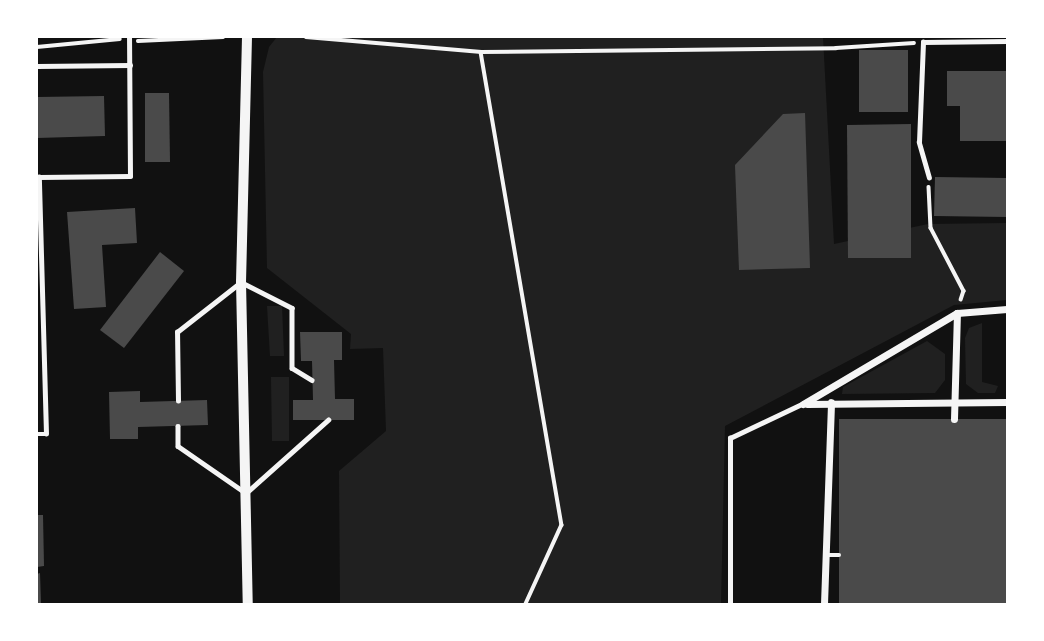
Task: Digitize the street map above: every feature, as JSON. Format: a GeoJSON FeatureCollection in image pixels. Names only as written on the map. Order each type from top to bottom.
{"type":"FeatureCollection","features":[{"type":"Feature","properties":{"kind":"main road"},"geometry":{"type":"LineString","coordinates":[[247,37],[241,282],[248,604]]}},
{"type":"Feature","properties":{"kind":"street"},"geometry":{"type":"LineString","coordinates":[[803,404],[957,313],[1007,309]]}},
{"type":"Feature","properties":{"kind":"street"},"geometry":{"type":"LineString","coordinates":[[954,419],[957,313]]}},
{"type":"Feature","properties":{"kind":"street"},"geometry":{"type":"LineString","coordinates":[[824,604],[831,402]]}},
{"type":"Feature","properties":{"kind":"street"},"geometry":{"type":"LineString","coordinates":[[803,404],[1007,402]]}},
{"type":"Feature","properties":{"kind":"lane"},"geometry":{"type":"LineString","coordinates":[[37,435],[46,434],[39,177],[130,176],[130,37]]}},
{"type":"Feature","properties":{"kind":"lane"},"geometry":{"type":"LineString","coordinates":[[929,178],[919,142],[923,42],[1007,41]]}},
{"type":"Feature","properties":{"kind":"lane"},"geometry":{"type":"LineString","coordinates":[[37,66],[130,65]]}},
{"type":"Feature","properties":{"kind":"lane"},"geometry":{"type":"LineString","coordinates":[[178,401],[177,332],[241,282],[292,308],[292,368],[312,380]]}},
{"type":"Feature","properties":{"kind":"lane"},"geometry":{"type":"LineString","coordinates":[[730,604],[730,438],[803,404]]}},
{"type":"Feature","properties":{"kind":"lane"},"geometry":{"type":"LineString","coordinates":[[178,426],[178,446],[246,493],[328,420]]}},
{"type":"Feature","properties":{"kind":"lane"},"geometry":{"type":"LineString","coordinates":[[826,555],[839,555]]}},
{"type":"Feature","properties":{"kind":"path"},"geometry":{"type":"LineString","coordinates":[[306,37],[481,52],[836,48],[923,42]]}},
{"type":"Feature","properties":{"kind":"path"},"geometry":{"type":"LineString","coordinates":[[481,52],[562,525],[526,604]]}},
{"type":"Feature","properties":{"kind":"path"},"geometry":{"type":"LineString","coordinates":[[929,178],[931,228],[964,291]]}},
{"type":"Feature","properties":{"kind":"shaded area"},"geometry":{"type":"Polygon","coordinates":[[[277,37],[823,37],[834,244],[928,224],[1007,223],[1007,300],[954,305],[725,426],[721,604],[340,604],[339,471],[386,431],[383,348],[350,349],[351,334],[267,268],[263,72],[269,47],[277,37]]]}},
{"type":"Feature","properties":{"kind":"shaded area"},"geometry":{"type":"Polygon","coordinates":[[[267,306],[282,306],[284,356],[270,356],[267,306]]]}},
{"type":"Feature","properties":{"kind":"shaded area"},"geometry":{"type":"Polygon","coordinates":[[[982,323],[982,382],[998,386],[995,393],[978,393],[966,384],[965,338],[969,328],[982,323]]]}},
{"type":"Feature","properties":{"kind":"shaded area"},"geometry":{"type":"Polygon","coordinates":[[[927,341],[945,354],[945,380],[935,393],[842,394],[843,387],[927,341]]]}},
{"type":"Feature","properties":{"kind":"shaded area"},"geometry":{"type":"Polygon","coordinates":[[[271,377],[289,377],[289,441],[272,441],[271,377]]]}},
{"type":"Feature","properties":{"kind":"building"},"geometry":{"type":"Polygon","coordinates":[[[859,50],[908,50],[908,112],[859,112],[859,50]]]}},
{"type":"Feature","properties":{"kind":"building"},"geometry":{"type":"Polygon","coordinates":[[[947,71],[1007,71],[1007,141],[960,141],[960,106],[947,106],[947,71]]]}},
{"type":"Feature","properties":{"kind":"building"},"geometry":{"type":"Polygon","coordinates":[[[145,93],[169,93],[170,162],[145,162],[145,93]]]}},
{"type":"Feature","properties":{"kind":"building"},"geometry":{"type":"Polygon","coordinates":[[[104,96],[105,136],[37,138],[37,97],[104,96]]]}},
{"type":"Feature","properties":{"kind":"building"},"geometry":{"type":"Polygon","coordinates":[[[805,113],[810,268],[739,270],[735,165],[783,114],[805,113]]]}},
{"type":"Feature","properties":{"kind":"building"},"geometry":{"type":"Polygon","coordinates":[[[911,124],[911,258],[848,258],[847,125],[911,124]]]}},
{"type":"Feature","properties":{"kind":"building"},"geometry":{"type":"Polygon","coordinates":[[[935,177],[1007,178],[1007,217],[934,216],[935,177]]]}},
{"type":"Feature","properties":{"kind":"building"},"geometry":{"type":"Polygon","coordinates":[[[135,208],[137,243],[102,245],[106,307],[74,309],[67,212],[135,208]]]}},
{"type":"Feature","properties":{"kind":"building"},"geometry":{"type":"Polygon","coordinates":[[[160,252],[184,271],[124,348],[100,330],[160,252]]]}},
{"type":"Feature","properties":{"kind":"building"},"geometry":{"type":"Polygon","coordinates":[[[300,332],[342,332],[342,360],[334,360],[335,399],[354,399],[354,420],[293,420],[293,400],[313,400],[312,361],[301,361],[300,332]]]}},
{"type":"Feature","properties":{"kind":"building"},"geometry":{"type":"Polygon","coordinates":[[[140,391],[140,402],[207,400],[208,425],[138,427],[138,439],[110,439],[109,392],[140,391]]]}},
{"type":"Feature","properties":{"kind":"building"},"geometry":{"type":"Polygon","coordinates":[[[839,419],[1007,419],[1007,604],[839,604],[839,419]]]}},
{"type":"Feature","properties":{"kind":"building"},"geometry":{"type":"Polygon","coordinates":[[[37,515],[43,515],[44,566],[37,567],[37,515]]]}},
{"type":"Feature","properties":{"kind":"building"},"geometry":{"type":"Polygon","coordinates":[[[40,573],[41,604],[37,604],[37,574],[40,573]]]}}]}
